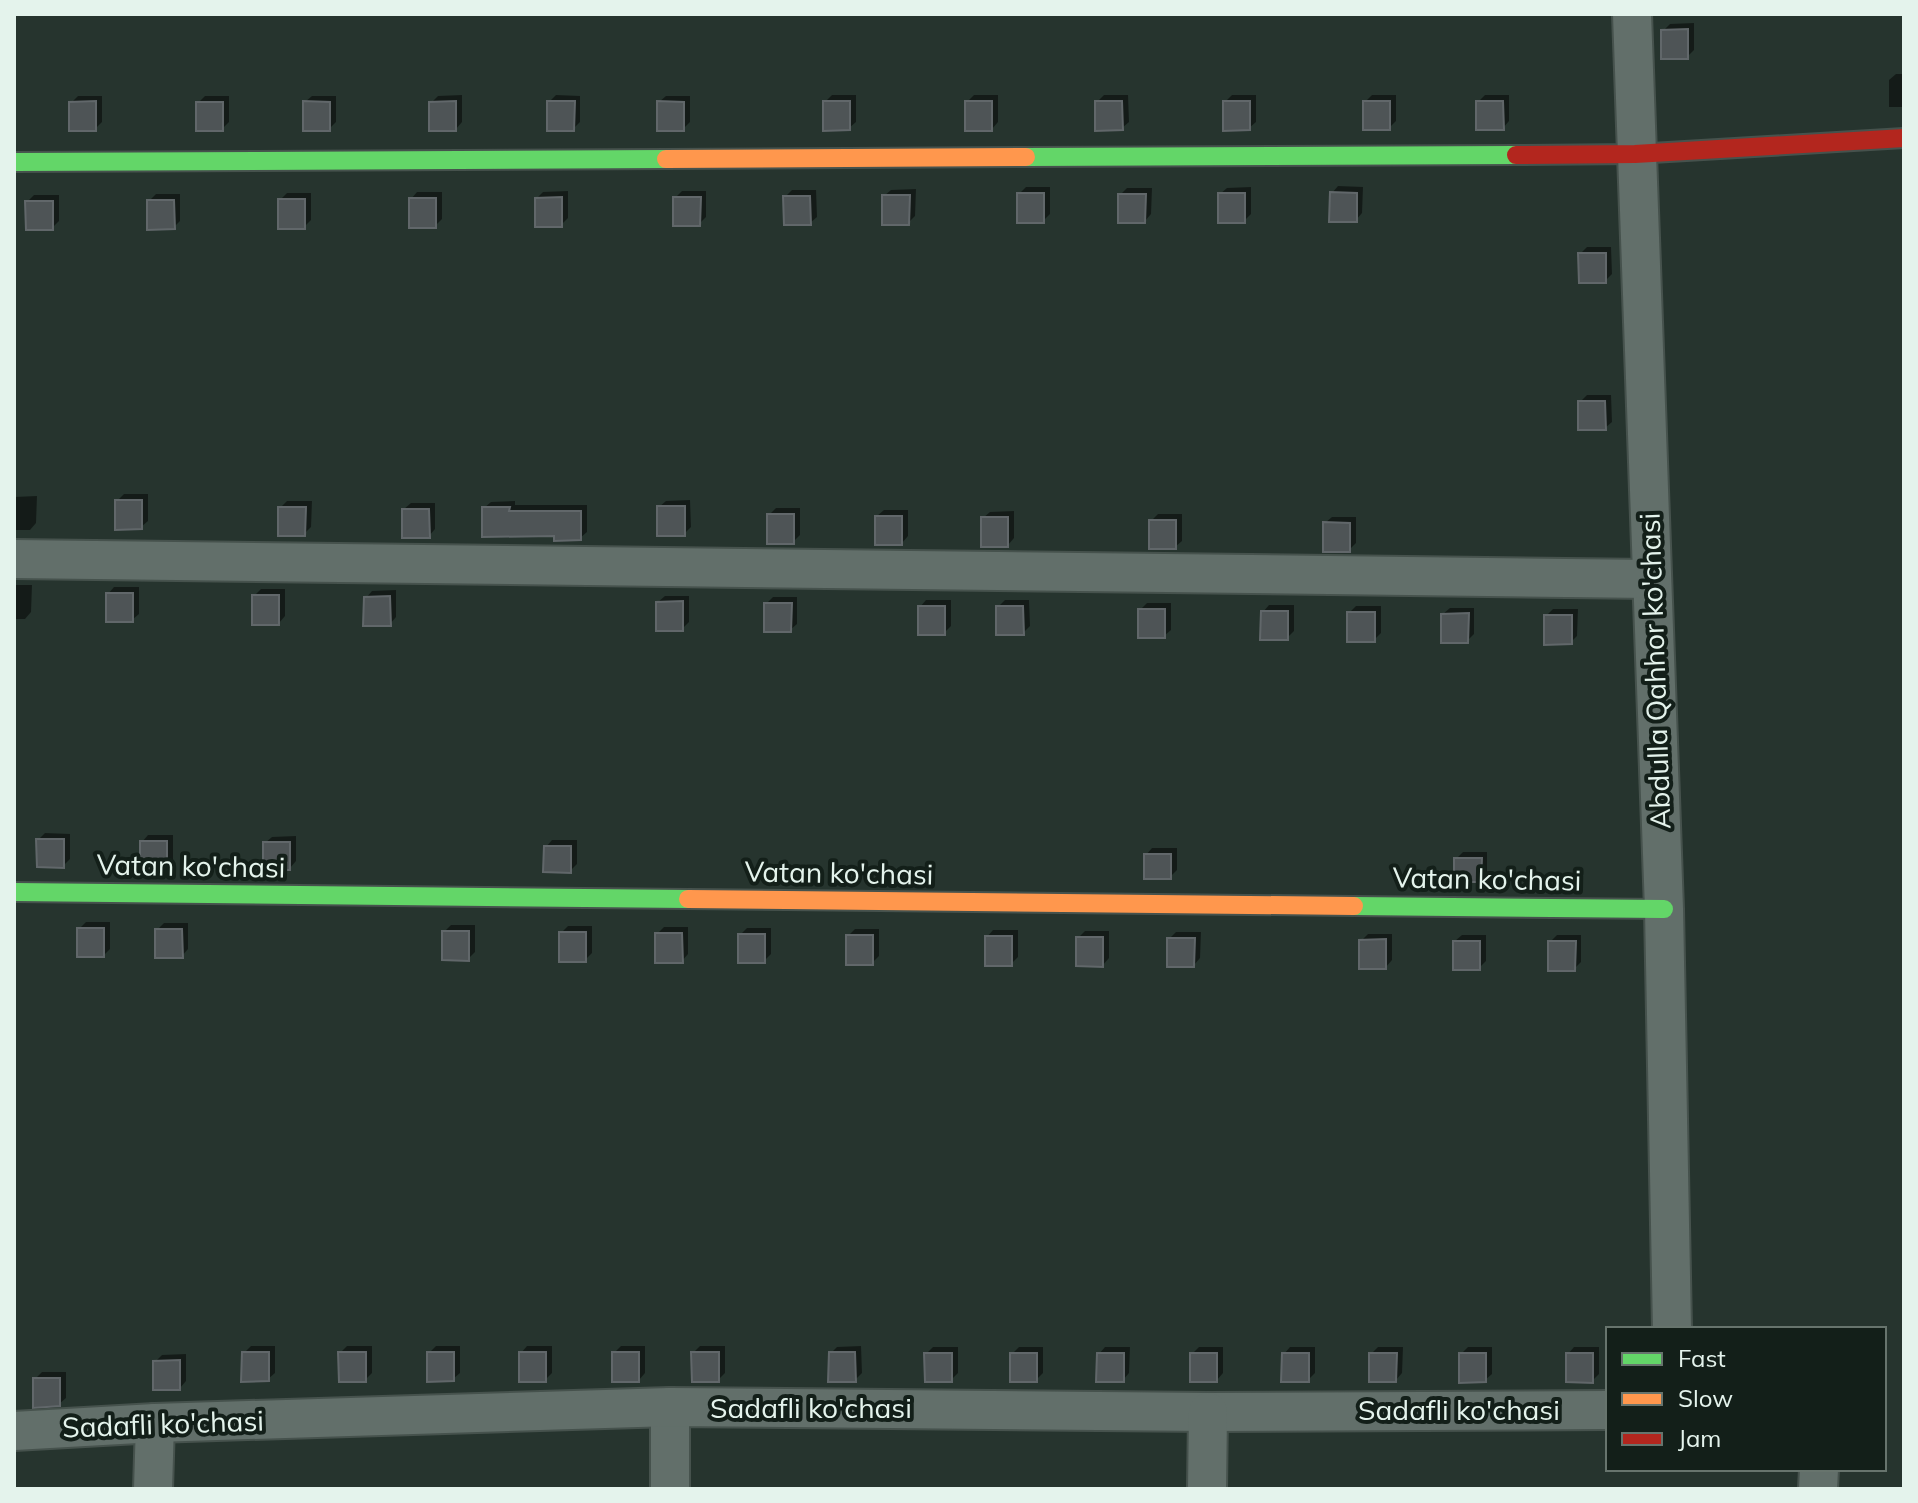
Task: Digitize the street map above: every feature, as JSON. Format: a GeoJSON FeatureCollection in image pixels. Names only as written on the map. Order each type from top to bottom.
{"type":"FeatureCollection","features":[{"type":"Feature","properties":{"kind":"street","name":"Abdulla Qahhor ko'chasi"},"geometry":{"type":"LineString","coordinates":[[1632,14],[1664,909],[1672,1327]]}},
{"type":"Feature","properties":{"kind":"street"},"geometry":{"type":"LineString","coordinates":[[14,162],[1635,154],[1904,138]]}},
{"type":"Feature","properties":{"kind":"street"},"geometry":{"type":"LineString","coordinates":[[14,559],[1651,579]]}},
{"type":"Feature","properties":{"kind":"street","name":"Vatan ko'chasi"},"geometry":{"type":"LineString","coordinates":[[14,892],[1664,909]]}},
{"type":"Feature","properties":{"kind":"street"},"geometry":{"type":"LineString","coordinates":[[670,1407],[670,1489]]}},
{"type":"Feature","properties":{"kind":"street","name":"Sadafli ko'chasi"},"geometry":{"type":"LineString","coordinates":[[14,1431],[155,1423],[670,1407],[1208,1412],[1606,1410]]}},
{"type":"Feature","properties":{"kind":"street"},"geometry":{"type":"LineString","coordinates":[[1207,1489],[1208,1412]]}},
{"type":"Feature","properties":{"kind":"street"},"geometry":{"type":"LineString","coordinates":[[153,1489],[155,1423]]}},
{"type":"Feature","properties":{"kind":"building"},"geometry":{"type":"Polygon","coordinates":[[[1688,29],[1688,59],[1661,59],[1661,30],[1688,29]]]}},
{"type":"Feature","properties":{"kind":"building"},"geometry":{"type":"Polygon","coordinates":[[[96,101],[96,131],[69,131],[69,102],[96,101]]]}},
{"type":"Feature","properties":{"kind":"building"},"geometry":{"type":"Polygon","coordinates":[[[303,101],[330,102],[330,131],[303,131],[303,101]]]}},
{"type":"Feature","properties":{"kind":"building"},"geometry":{"type":"Polygon","coordinates":[[[456,101],[456,131],[429,131],[429,102],[456,101]]]}},
{"type":"Feature","properties":{"kind":"building"},"geometry":{"type":"Polygon","coordinates":[[[547,101],[575,101],[574,131],[547,131],[547,101]]]}},
{"type":"Feature","properties":{"kind":"building"},"geometry":{"type":"Polygon","coordinates":[[[657,101],[684,102],[684,131],[657,131],[657,101]]]}},
{"type":"Feature","properties":{"kind":"building"},"geometry":{"type":"Polygon","coordinates":[[[823,101],[850,101],[850,130],[823,131],[823,101]]]}},
{"type":"Feature","properties":{"kind":"building"},"geometry":{"type":"Polygon","coordinates":[[[965,101],[992,101],[992,131],[965,131],[965,101]]]}},
{"type":"Feature","properties":{"kind":"building"},"geometry":{"type":"Polygon","coordinates":[[[1095,101],[1122,101],[1123,130],[1095,131],[1095,101]]]}},
{"type":"Feature","properties":{"kind":"building"},"geometry":{"type":"Polygon","coordinates":[[[1223,101],[1250,101],[1250,130],[1223,131],[1223,101]]]}},
{"type":"Feature","properties":{"kind":"building"},"geometry":{"type":"Polygon","coordinates":[[[1363,101],[1390,101],[1390,130],[1363,130],[1363,101]]]}},
{"type":"Feature","properties":{"kind":"building"},"geometry":{"type":"Polygon","coordinates":[[[1476,101],[1503,101],[1504,130],[1476,130],[1476,101]]]}},
{"type":"Feature","properties":{"kind":"building"},"geometry":{"type":"Polygon","coordinates":[[[196,102],[223,102],[223,131],[196,131],[196,102]]]}},
{"type":"Feature","properties":{"kind":"building"},"geometry":{"type":"Polygon","coordinates":[[[1330,192],[1357,193],[1357,222],[1329,222],[1330,192]]]}},
{"type":"Feature","properties":{"kind":"building"},"geometry":{"type":"Polygon","coordinates":[[[1017,193],[1044,193],[1044,223],[1017,223],[1017,193]]]}},
{"type":"Feature","properties":{"kind":"building"},"geometry":{"type":"Polygon","coordinates":[[[1218,193],[1245,193],[1245,223],[1218,223],[1218,193]]]}},
{"type":"Feature","properties":{"kind":"building"},"geometry":{"type":"Polygon","coordinates":[[[1118,194],[1146,194],[1145,223],[1118,223],[1118,194]]]}},
{"type":"Feature","properties":{"kind":"building"},"geometry":{"type":"Polygon","coordinates":[[[882,195],[910,195],[909,225],[882,225],[882,195]]]}},
{"type":"Feature","properties":{"kind":"building"},"geometry":{"type":"Polygon","coordinates":[[[783,196],[810,196],[811,225],[784,225],[783,196]]]}},
{"type":"Feature","properties":{"kind":"building"},"geometry":{"type":"Polygon","coordinates":[[[562,197],[562,227],[535,227],[535,198],[562,197]]]}},
{"type":"Feature","properties":{"kind":"building"},"geometry":{"type":"Polygon","coordinates":[[[673,197],[701,197],[700,226],[673,226],[673,197]]]}},
{"type":"Feature","properties":{"kind":"building"},"geometry":{"type":"Polygon","coordinates":[[[409,198],[436,198],[436,228],[409,228],[409,198]]]}},
{"type":"Feature","properties":{"kind":"building"},"geometry":{"type":"Polygon","coordinates":[[[278,199],[305,199],[305,229],[278,229],[278,199]]]}},
{"type":"Feature","properties":{"kind":"building"},"geometry":{"type":"Polygon","coordinates":[[[147,200],[174,200],[175,229],[147,230],[147,200]]]}},
{"type":"Feature","properties":{"kind":"building"},"geometry":{"type":"Polygon","coordinates":[[[25,201],[53,201],[53,230],[26,230],[25,201]]]}},
{"type":"Feature","properties":{"kind":"building"},"geometry":{"type":"Polygon","coordinates":[[[1578,253],[1606,253],[1606,283],[1579,283],[1578,253]]]}},
{"type":"Feature","properties":{"kind":"building"},"geometry":{"type":"Polygon","coordinates":[[[1578,401],[1605,401],[1606,430],[1578,430],[1578,401]]]}},
{"type":"Feature","properties":{"kind":"building"},"geometry":{"type":"Polygon","coordinates":[[[115,500],[142,500],[142,529],[115,530],[115,500]]]}},
{"type":"Feature","properties":{"kind":"building"},"geometry":{"type":"Polygon","coordinates":[[[657,506],[685,506],[685,536],[657,536],[657,506]]]}},
{"type":"Feature","properties":{"kind":"building"},"geometry":{"type":"Polygon","coordinates":[[[278,507],[306,507],[305,536],[278,536],[278,507]]]}},
{"type":"Feature","properties":{"kind":"building"},"geometry":{"type":"Polygon","coordinates":[[[482,507],[510,507],[509,511],[581,511],[581,540],[554,541],[554,536],[482,537],[482,507]]]}},
{"type":"Feature","properties":{"kind":"building"},"geometry":{"type":"Polygon","coordinates":[[[402,509],[429,509],[430,538],[402,538],[402,509]]]}},
{"type":"Feature","properties":{"kind":"building"},"geometry":{"type":"Polygon","coordinates":[[[767,514],[794,514],[794,544],[767,544],[767,514]]]}},
{"type":"Feature","properties":{"kind":"building"},"geometry":{"type":"Polygon","coordinates":[[[875,516],[902,516],[902,545],[875,545],[875,516]]]}},
{"type":"Feature","properties":{"kind":"building"},"geometry":{"type":"Polygon","coordinates":[[[981,517],[1008,517],[1008,547],[981,547],[981,517]]]}},
{"type":"Feature","properties":{"kind":"building"},"geometry":{"type":"Polygon","coordinates":[[[1149,520],[1176,520],[1176,549],[1149,549],[1149,520]]]}},
{"type":"Feature","properties":{"kind":"building"},"geometry":{"type":"Polygon","coordinates":[[[1323,522],[1350,523],[1350,552],[1323,552],[1323,522]]]}},
{"type":"Feature","properties":{"kind":"building"},"geometry":{"type":"Polygon","coordinates":[[[106,593],[133,593],[133,622],[106,622],[106,593]]]}},
{"type":"Feature","properties":{"kind":"building"},"geometry":{"type":"Polygon","coordinates":[[[252,595],[279,595],[279,625],[252,625],[252,595]]]}},
{"type":"Feature","properties":{"kind":"building"},"geometry":{"type":"Polygon","coordinates":[[[390,596],[391,626],[363,626],[364,597],[390,596]]]}},
{"type":"Feature","properties":{"kind":"building"},"geometry":{"type":"Polygon","coordinates":[[[683,601],[683,631],[656,631],[656,602],[683,601]]]}},
{"type":"Feature","properties":{"kind":"building"},"geometry":{"type":"Polygon","coordinates":[[[764,603],[792,603],[791,632],[764,632],[764,603]]]}},
{"type":"Feature","properties":{"kind":"building"},"geometry":{"type":"Polygon","coordinates":[[[918,606],[945,606],[945,635],[918,635],[918,606]]]}},
{"type":"Feature","properties":{"kind":"building"},"geometry":{"type":"Polygon","coordinates":[[[996,606],[1023,606],[1024,635],[996,635],[996,606]]]}},
{"type":"Feature","properties":{"kind":"building"},"geometry":{"type":"Polygon","coordinates":[[[1138,609],[1165,609],[1165,638],[1138,638],[1138,609]]]}},
{"type":"Feature","properties":{"kind":"building"},"geometry":{"type":"Polygon","coordinates":[[[1261,611],[1288,611],[1288,640],[1260,640],[1261,611]]]}},
{"type":"Feature","properties":{"kind":"building"},"geometry":{"type":"Polygon","coordinates":[[[1347,612],[1375,612],[1375,642],[1347,642],[1347,612]]]}},
{"type":"Feature","properties":{"kind":"building"},"geometry":{"type":"Polygon","coordinates":[[[1469,613],[1468,643],[1441,643],[1441,614],[1469,613]]]}},
{"type":"Feature","properties":{"kind":"building"},"geometry":{"type":"Polygon","coordinates":[[[1544,615],[1572,615],[1572,644],[1544,645],[1544,615]]]}},
{"type":"Feature","properties":{"kind":"building"},"geometry":{"type":"Polygon","coordinates":[[[36,839],[64,839],[64,868],[37,867],[36,839]]]}},
{"type":"Feature","properties":{"kind":"building"},"geometry":{"type":"Polygon","coordinates":[[[140,841],[167,841],[167,869],[140,868],[140,841]]]}},
{"type":"Feature","properties":{"kind":"building"},"geometry":{"type":"Polygon","coordinates":[[[263,842],[290,842],[290,870],[263,870],[263,842]]]}},
{"type":"Feature","properties":{"kind":"building"},"geometry":{"type":"Polygon","coordinates":[[[544,846],[571,846],[571,873],[543,872],[544,846]]]}},
{"type":"Feature","properties":{"kind":"building"},"geometry":{"type":"Polygon","coordinates":[[[1144,854],[1171,854],[1171,879],[1144,879],[1144,854]]]}},
{"type":"Feature","properties":{"kind":"building"},"geometry":{"type":"Polygon","coordinates":[[[1454,858],[1482,858],[1481,882],[1454,882],[1454,858]]]}},
{"type":"Feature","properties":{"kind":"building"},"geometry":{"type":"Polygon","coordinates":[[[77,928],[104,928],[104,957],[77,957],[77,928]]]}},
{"type":"Feature","properties":{"kind":"building"},"geometry":{"type":"Polygon","coordinates":[[[155,929],[182,929],[183,958],[155,958],[155,929]]]}},
{"type":"Feature","properties":{"kind":"building"},"geometry":{"type":"Polygon","coordinates":[[[442,931],[469,931],[469,961],[442,960],[442,931]]]}},
{"type":"Feature","properties":{"kind":"building"},"geometry":{"type":"Polygon","coordinates":[[[559,932],[586,932],[586,962],[559,962],[559,932]]]}},
{"type":"Feature","properties":{"kind":"building"},"geometry":{"type":"Polygon","coordinates":[[[655,933],[682,933],[683,963],[655,963],[655,933]]]}},
{"type":"Feature","properties":{"kind":"building"},"geometry":{"type":"Polygon","coordinates":[[[738,934],[765,934],[765,963],[738,963],[738,934]]]}},
{"type":"Feature","properties":{"kind":"building"},"geometry":{"type":"Polygon","coordinates":[[[846,935],[873,935],[873,965],[846,965],[846,935]]]}},
{"type":"Feature","properties":{"kind":"building"},"geometry":{"type":"Polygon","coordinates":[[[985,936],[1012,936],[1012,966],[985,966],[985,936]]]}},
{"type":"Feature","properties":{"kind":"building"},"geometry":{"type":"Polygon","coordinates":[[[1076,937],[1103,937],[1103,967],[1076,966],[1076,937]]]}},
{"type":"Feature","properties":{"kind":"building"},"geometry":{"type":"Polygon","coordinates":[[[1167,938],[1195,938],[1194,967],[1167,967],[1167,938]]]}},
{"type":"Feature","properties":{"kind":"building"},"geometry":{"type":"Polygon","coordinates":[[[1386,939],[1386,969],[1359,969],[1359,940],[1386,939]]]}},
{"type":"Feature","properties":{"kind":"building"},"geometry":{"type":"Polygon","coordinates":[[[1453,941],[1480,941],[1480,970],[1453,970],[1453,941]]]}},
{"type":"Feature","properties":{"kind":"building"},"geometry":{"type":"Polygon","coordinates":[[[1548,941],[1576,941],[1575,971],[1548,971],[1548,941]]]}},
{"type":"Feature","properties":{"kind":"building"},"geometry":{"type":"Polygon","coordinates":[[[242,1352],[269,1352],[269,1381],[241,1382],[242,1352]]]}},
{"type":"Feature","properties":{"kind":"building"},"geometry":{"type":"Polygon","coordinates":[[[338,1352],[366,1352],[366,1382],[339,1382],[338,1352]]]}},
{"type":"Feature","properties":{"kind":"building"},"geometry":{"type":"Polygon","coordinates":[[[427,1352],[454,1352],[454,1381],[427,1382],[427,1352]]]}},
{"type":"Feature","properties":{"kind":"building"},"geometry":{"type":"Polygon","coordinates":[[[519,1352],[546,1352],[546,1382],[519,1382],[519,1352]]]}},
{"type":"Feature","properties":{"kind":"building"},"geometry":{"type":"Polygon","coordinates":[[[612,1352],[639,1352],[639,1382],[612,1382],[612,1352]]]}},
{"type":"Feature","properties":{"kind":"building"},"geometry":{"type":"Polygon","coordinates":[[[691,1352],[719,1352],[719,1382],[692,1382],[691,1352]]]}},
{"type":"Feature","properties":{"kind":"building"},"geometry":{"type":"Polygon","coordinates":[[[829,1352],[855,1352],[856,1382],[828,1382],[829,1352]]]}},
{"type":"Feature","properties":{"kind":"building"},"geometry":{"type":"Polygon","coordinates":[[[924,1353],[952,1353],[952,1382],[925,1382],[924,1353]]]}},
{"type":"Feature","properties":{"kind":"building"},"geometry":{"type":"Polygon","coordinates":[[[1010,1353],[1037,1353],[1037,1382],[1010,1382],[1010,1353]]]}},
{"type":"Feature","properties":{"kind":"building"},"geometry":{"type":"Polygon","coordinates":[[[1097,1353],[1124,1353],[1124,1382],[1096,1382],[1097,1353]]]}},
{"type":"Feature","properties":{"kind":"building"},"geometry":{"type":"Polygon","coordinates":[[[1190,1353],[1217,1353],[1217,1382],[1190,1382],[1190,1353]]]}},
{"type":"Feature","properties":{"kind":"building"},"geometry":{"type":"Polygon","coordinates":[[[1282,1353],[1309,1353],[1309,1382],[1281,1382],[1282,1353]]]}},
{"type":"Feature","properties":{"kind":"building"},"geometry":{"type":"Polygon","coordinates":[[[1369,1353],[1397,1353],[1396,1382],[1369,1382],[1369,1353]]]}},
{"type":"Feature","properties":{"kind":"building"},"geometry":{"type":"Polygon","coordinates":[[[1459,1353],[1486,1353],[1486,1382],[1459,1383],[1459,1353]]]}},
{"type":"Feature","properties":{"kind":"building"},"geometry":{"type":"Polygon","coordinates":[[[1566,1353],[1593,1353],[1593,1383],[1566,1382],[1566,1353]]]}},
{"type":"Feature","properties":{"kind":"building"},"geometry":{"type":"Polygon","coordinates":[[[180,1360],[180,1390],[153,1390],[153,1361],[180,1360]]]}},
{"type":"Feature","properties":{"kind":"building"},"geometry":{"type":"Polygon","coordinates":[[[33,1378],[60,1378],[60,1406],[33,1408],[33,1378]]]}},
{"type":"Feature","properties":{"kind":"traffic: fast"},"geometry":{"type":"LineString","coordinates":[[1026,157],[1516,155]]}},
{"type":"Feature","properties":{"kind":"traffic: fast"},"geometry":{"type":"LineString","coordinates":[[14,162],[666,159]]}},
{"type":"Feature","properties":{"kind":"traffic: fast"},"geometry":{"type":"LineString","coordinates":[[14,892],[688,899]]}},
{"type":"Feature","properties":{"kind":"traffic: fast"},"geometry":{"type":"LineString","coordinates":[[1354,906],[1664,909]]}},
{"type":"Feature","properties":{"kind":"traffic: slow"},"geometry":{"type":"LineString","coordinates":[[666,159],[1026,157]]}},
{"type":"Feature","properties":{"kind":"traffic: slow"},"geometry":{"type":"LineString","coordinates":[[688,899],[1354,906]]}},
{"type":"Feature","properties":{"kind":"traffic: jam"},"geometry":{"type":"LineString","coordinates":[[1516,155],[1635,154],[1904,138]]}}]}
